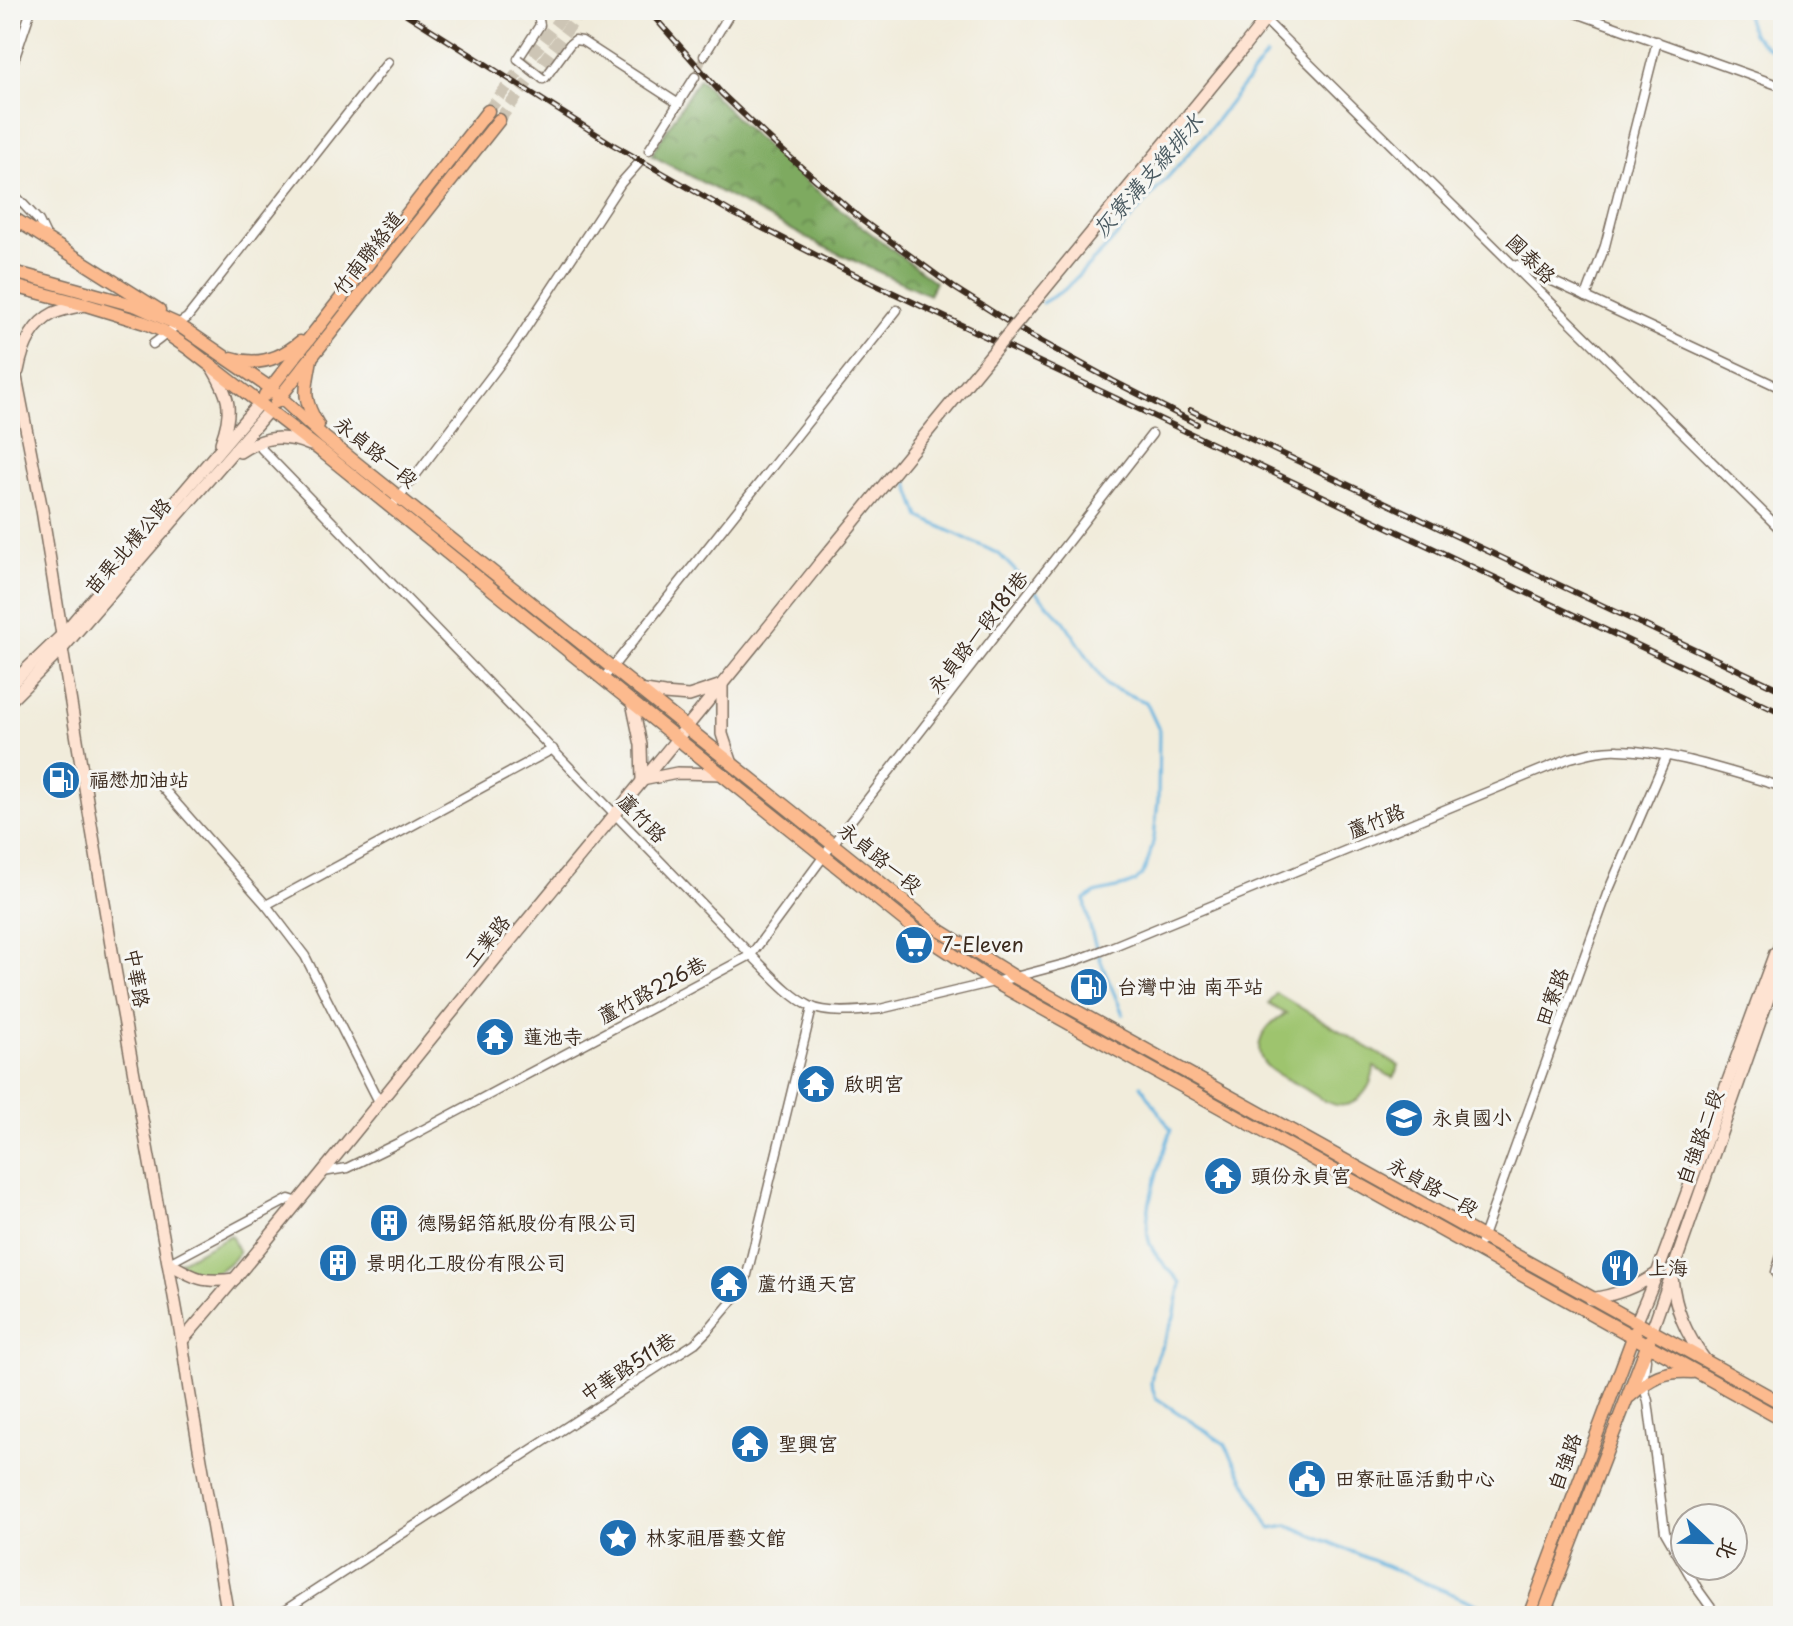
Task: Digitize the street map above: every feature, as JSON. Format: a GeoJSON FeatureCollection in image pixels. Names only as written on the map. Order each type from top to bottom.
{"type":"FeatureCollection","features":[{"type":"Feature","properties":{"kind":"main road","name":"竹南聯絡道"},"geometry":{"type":"LineString","coordinates":[[264,406],[312,356],[494,116],[320,325],[275,393]]}},
{"type":"Feature","properties":{"kind":"main road"},"geometry":{"type":"LineString","coordinates":[[10,216],[151,304],[177,324]]}},
{"type":"Feature","properties":{"kind":"main road"},"geometry":{"type":"LineString","coordinates":[[10,248],[12,286]]}},
{"type":"Feature","properties":{"kind":"main road","name":"永貞路一段"},"geometry":{"type":"LineString","coordinates":[[11,271],[137,306],[177,324],[275,393],[322,443]]}},
{"type":"Feature","properties":{"kind":"main road","name":"永貞路一段"},"geometry":{"type":"LineString","coordinates":[[12,286],[145,323],[167,334],[264,406],[322,443],[607,674],[632,702],[682,733]]}},
{"type":"Feature","properties":{"kind":"main road"},"geometry":{"type":"LineString","coordinates":[[221,354],[242,362],[269,361],[290,351],[320,325]]}},
{"type":"Feature","properties":{"kind":"main road"},"geometry":{"type":"LineString","coordinates":[[312,356],[305,399],[322,443]]}},
{"type":"Feature","properties":{"kind":"main road","name":"永貞路一段"},"geometry":{"type":"LineString","coordinates":[[607,674],[639,690],[682,733],[828,850],[941,931],[1363,1178],[1478,1251],[1648,1346]]}},
{"type":"Feature","properties":{"kind":"main road","name":"永貞路一段"},"geometry":{"type":"LineString","coordinates":[[828,850],[920,933],[993,981],[1363,1178],[1483,1237],[1783,1404]]}},
{"type":"Feature","properties":{"kind":"main road","name":"自強路"},"geometry":{"type":"LineString","coordinates":[[1529,1616],[1634,1338],[1637,1321]]}},
{"type":"Feature","properties":{"kind":"main road","name":"自強路"},"geometry":{"type":"LineString","coordinates":[[1543,1616],[1652,1330]]}},
{"type":"Feature","properties":{"kind":"main road"},"geometry":{"type":"LineString","coordinates":[[1648,1346],[1783,1420]]}},
{"type":"Feature","properties":{"kind":"main road"},"geometry":{"type":"LineString","coordinates":[[1625,1401],[1643,1384],[1663,1374],[1674,1371],[1697,1373]]}},
{"type":"Feature","properties":{"kind":"street"},"geometry":{"type":"LineString","coordinates":[[10,72],[31,10]]}},
{"type":"Feature","properties":{"kind":"street"},"geometry":{"type":"LineString","coordinates":[[530,10],[538,15],[540,25],[518,59],[543,79],[570,44],[575,40],[582,41],[679,104]]}},
{"type":"Feature","properties":{"kind":"street"},"geometry":{"type":"LineString","coordinates":[[704,56],[732,10]]}},
{"type":"Feature","properties":{"kind":"street","name":"國泰路"},"geometry":{"type":"LineString","coordinates":[[1255,10],[1783,532]]}},
{"type":"Feature","properties":{"kind":"street","name":"工業路"},"geometry":{"type":"LineString","coordinates":[[182,1341],[1273,10]]}},
{"type":"Feature","properties":{"kind":"street"},"geometry":{"type":"LineString","coordinates":[[1568,10],[1783,87]]}},
{"type":"Feature","properties":{"kind":"street"},"geometry":{"type":"LineString","coordinates":[[1586,297],[1605,246],[1657,41]]}},
{"type":"Feature","properties":{"kind":"street"},"geometry":{"type":"LineString","coordinates":[[153,344],[187,318],[388,62]]}},
{"type":"Feature","properties":{"kind":"street"},"geometry":{"type":"LineString","coordinates":[[649,150],[695,77]]}},
{"type":"Feature","properties":{"kind":"street"},"geometry":{"type":"LineString","coordinates":[[396,502],[514,346],[621,183],[638,164]]}},
{"type":"Feature","properties":{"kind":"street"},"geometry":{"type":"LineString","coordinates":[[10,190],[39,221],[47,238]]}},
{"type":"Feature","properties":{"kind":"street"},"geometry":{"type":"LineString","coordinates":[[1513,263],[1783,389]]}},
{"type":"Feature","properties":{"kind":"street"},"geometry":{"type":"LineString","coordinates":[[10,313],[12,286]]}},
{"type":"Feature","properties":{"kind":"street"},"geometry":{"type":"LineString","coordinates":[[13,374],[29,337],[40,324],[53,314],[86,305]]}},
{"type":"Feature","properties":{"kind":"street"},"geometry":{"type":"LineString","coordinates":[[607,674],[897,310]]}},
{"type":"Feature","properties":{"kind":"street","name":"中華路"},"geometry":{"type":"LineString","coordinates":[[10,346],[13,374],[42,510],[115,969],[169,1263],[228,1616]]}},
{"type":"Feature","properties":{"kind":"street"},"geometry":{"type":"LineString","coordinates":[[210,365],[224,388],[229,405],[227,428],[219,449]]}},
{"type":"Feature","properties":{"kind":"street","name":"苗栗北橫公路"},"geometry":{"type":"LineString","coordinates":[[10,685],[62,635],[219,449],[264,406]]}},
{"type":"Feature","properties":{"kind":"street","name":"苗栗北橫公路"},"geometry":{"type":"LineString","coordinates":[[10,701],[62,649],[229,458],[264,406]]}},
{"type":"Feature","properties":{"kind":"street","name":"永貞路一段181巷"},"geometry":{"type":"LineString","coordinates":[[828,850],[1152,434]]}},
{"type":"Feature","properties":{"kind":"street"},"geometry":{"type":"LineString","coordinates":[[229,458],[255,442],[279,437],[322,443]]}},
{"type":"Feature","properties":{"kind":"street","name":"蘆竹路"},"geometry":{"type":"LineString","coordinates":[[255,442],[751,955],[793,995],[812,1008]]}},
{"type":"Feature","properties":{"kind":"street"},"geometry":{"type":"LineString","coordinates":[[632,702],[641,745],[642,780],[677,773],[728,770],[722,734],[722,685],[689,696],[639,690]]}},
{"type":"Feature","properties":{"kind":"street"},"geometry":{"type":"LineString","coordinates":[[266,905],[553,749]]}},
{"type":"Feature","properties":{"kind":"street","name":"蘆竹路"},"geometry":{"type":"LineString","coordinates":[[1015,977],[1104,950],[1570,758],[1597,751],[1653,753],[1783,787]]}},
{"type":"Feature","properties":{"kind":"street","name":"田寮路"},"geometry":{"type":"LineString","coordinates":[[1478,1251],[1607,894],[1666,757]]}},
{"type":"Feature","properties":{"kind":"street"},"geometry":{"type":"LineString","coordinates":[[154,778],[266,905],[305,956],[379,1102]]}},
{"type":"Feature","properties":{"kind":"street","name":"蘆竹路226巷"},"geometry":{"type":"LineString","coordinates":[[322,1172],[361,1162],[751,955],[828,850]]}},
{"type":"Feature","properties":{"kind":"street","name":"自強路二段"},"geometry":{"type":"LineString","coordinates":[[1652,1330],[1780,955]]}},
{"type":"Feature","properties":{"kind":"street","name":"自強路二段"},"geometry":{"type":"LineString","coordinates":[[1637,1321],[1780,955]]}},
{"type":"Feature","properties":{"kind":"street"},"geometry":{"type":"LineString","coordinates":[[812,1008],[857,1012],[880,1009],[1015,977]]}},
{"type":"Feature","properties":{"kind":"street","name":"中華路511巷"},"geometry":{"type":"LineString","coordinates":[[276,1616],[695,1343],[707,1331],[744,1287],[812,1008]]}},
{"type":"Feature","properties":{"kind":"street"},"geometry":{"type":"LineString","coordinates":[[169,1263],[289,1199],[298,1202]]}},
{"type":"Feature","properties":{"kind":"street"},"geometry":{"type":"LineString","coordinates":[[1783,1249],[1776,1272],[1783,1279]]}},
{"type":"Feature","properties":{"kind":"street"},"geometry":{"type":"LineString","coordinates":[[169,1263],[198,1279],[235,1279]]}},
{"type":"Feature","properties":{"kind":"street"},"geometry":{"type":"LineString","coordinates":[[1671,1272],[1674,1301],[1690,1339],[1705,1361]]}},
{"type":"Feature","properties":{"kind":"street"},"geometry":{"type":"LineString","coordinates":[[1591,1299],[1620,1293],[1657,1274]]}},
{"type":"Feature","properties":{"kind":"street"},"geometry":{"type":"LineString","coordinates":[[1648,1346],[1643,1384],[1648,1401],[1665,1532],[1717,1616]]}},
{"type":"Feature","properties":{"kind":"green space"},"geometry":{"type":"Polygon","coordinates":[[[699,78],[735,118],[787,165],[935,282],[929,295],[822,246],[651,155],[699,78]]]}},
{"type":"Feature","properties":{"kind":"green space"},"geometry":{"type":"Polygon","coordinates":[[[1276,993],[1399,1066],[1393,1078],[1374,1067],[1370,1084],[1362,1096],[1351,1104],[1337,1105],[1273,1071],[1263,1061],[1259,1045],[1272,1023],[1286,1014],[1269,1004],[1276,993]]]}},
{"type":"Feature","properties":{"kind":"green space"},"geometry":{"type":"Polygon","coordinates":[[[231,1235],[239,1253],[218,1271],[204,1274],[179,1262],[231,1235]]]}},
{"type":"Feature","properties":{"kind":"waterway","name":"灰寮溝支線排水"},"geometry":{"type":"LineString","coordinates":[[1293,14],[1296,10]]}},
{"type":"Feature","properties":{"kind":"waterway"},"geometry":{"type":"LineString","coordinates":[[1747,10],[1752,34],[1783,56]]}},
{"type":"Feature","properties":{"kind":"waterway","name":"灰寮溝支線排水"},"geometry":{"type":"LineString","coordinates":[[1042,303],[1064,290],[1106,248],[1208,131],[1266,56]]}},
{"type":"Feature","properties":{"kind":"waterway","name":"灰寮溝支線排水"},"geometry":{"type":"LineString","coordinates":[[907,481],[920,517],[999,554],[1064,621],[1107,686],[1146,702],[1159,730],[1154,838],[1143,874],[1135,882],[1095,893],[1085,900],[1095,944],[1123,1014]]}},
{"type":"Feature","properties":{"kind":"waterway"},"geometry":{"type":"LineString","coordinates":[[1141,1085],[1171,1130],[1152,1190],[1148,1237],[1155,1253],[1181,1283],[1174,1317],[1153,1367],[1151,1384],[1156,1398],[1225,1444],[1270,1528],[1288,1525],[1481,1606],[1486,1616]]}},
{"type":"Feature","properties":{"kind":"tunnel"},"geometry":{"type":"LineString","coordinates":[[488,111],[567,10]]}},
{"type":"Feature","properties":{"kind":"tunnel"},"geometry":{"type":"LineString","coordinates":[[499,120],[582,10]]}},
{"type":"Feature","properties":{"kind":"tunnel"},"geometry":{"type":"LineString","coordinates":[[695,77],[704,56]]}},
{"type":"Feature","properties":{"kind":"tunnel"},"geometry":{"type":"LineString","coordinates":[[1775,953],[1783,929]]}},
{"type":"Feature","properties":{"kind":"railway"},"geometry":{"type":"LineString","coordinates":[[400,10],[612,144],[731,212],[847,271],[1783,714]]}},
{"type":"Feature","properties":{"kind":"railway"},"geometry":{"type":"LineString","coordinates":[[648,10],[722,94],[863,221],[953,287],[1029,335],[1197,424]]}},
{"type":"Feature","properties":{"kind":"railway"},"geometry":{"type":"LineString","coordinates":[[1190,410],[1783,691]]}},
{"type":"Feature","properties":{"kind":"place","name":"福懋加油站"},"geometry":{"type":"Point","coordinates":[61,780]}},
{"type":"Feature","properties":{"kind":"place","name":"7-Eleven"},"geometry":{"type":"Point","coordinates":[914,945]}},
{"type":"Feature","properties":{"kind":"place","name":"台灣中油 南平站"},"geometry":{"type":"Point","coordinates":[1089,987]}},
{"type":"Feature","properties":{"kind":"place","name":"蓮池寺"},"geometry":{"type":"Point","coordinates":[495,1037]}},
{"type":"Feature","properties":{"kind":"place","name":"啟明宮"},"geometry":{"type":"Point","coordinates":[816,1084]}},
{"type":"Feature","properties":{"kind":"place","name":"永貞國小"},"geometry":{"type":"Point","coordinates":[1404,1118]}},
{"type":"Feature","properties":{"kind":"place","name":"頭份永貞宮"},"geometry":{"type":"Point","coordinates":[1223,1176]}},
{"type":"Feature","properties":{"kind":"place","name":"德陽鋁箔紙股份有限公司"},"geometry":{"type":"Point","coordinates":[389,1223]}},
{"type":"Feature","properties":{"kind":"place","name":"景明化工股份有限公司"},"geometry":{"type":"Point","coordinates":[338,1263]}},
{"type":"Feature","properties":{"kind":"place","name":"上海"},"geometry":{"type":"Point","coordinates":[1620,1268]}},
{"type":"Feature","properties":{"kind":"place","name":"蘆竹通天宮"},"geometry":{"type":"Point","coordinates":[729,1284]}},
{"type":"Feature","properties":{"kind":"place","name":"聖興宮"},"geometry":{"type":"Point","coordinates":[750,1444]}},
{"type":"Feature","properties":{"kind":"place","name":"田寮社區活動中心"},"geometry":{"type":"Point","coordinates":[1307,1479]}},
{"type":"Feature","properties":{"kind":"place","name":"林家祖厝藝文館"},"geometry":{"type":"Point","coordinates":[618,1538]}}]}
